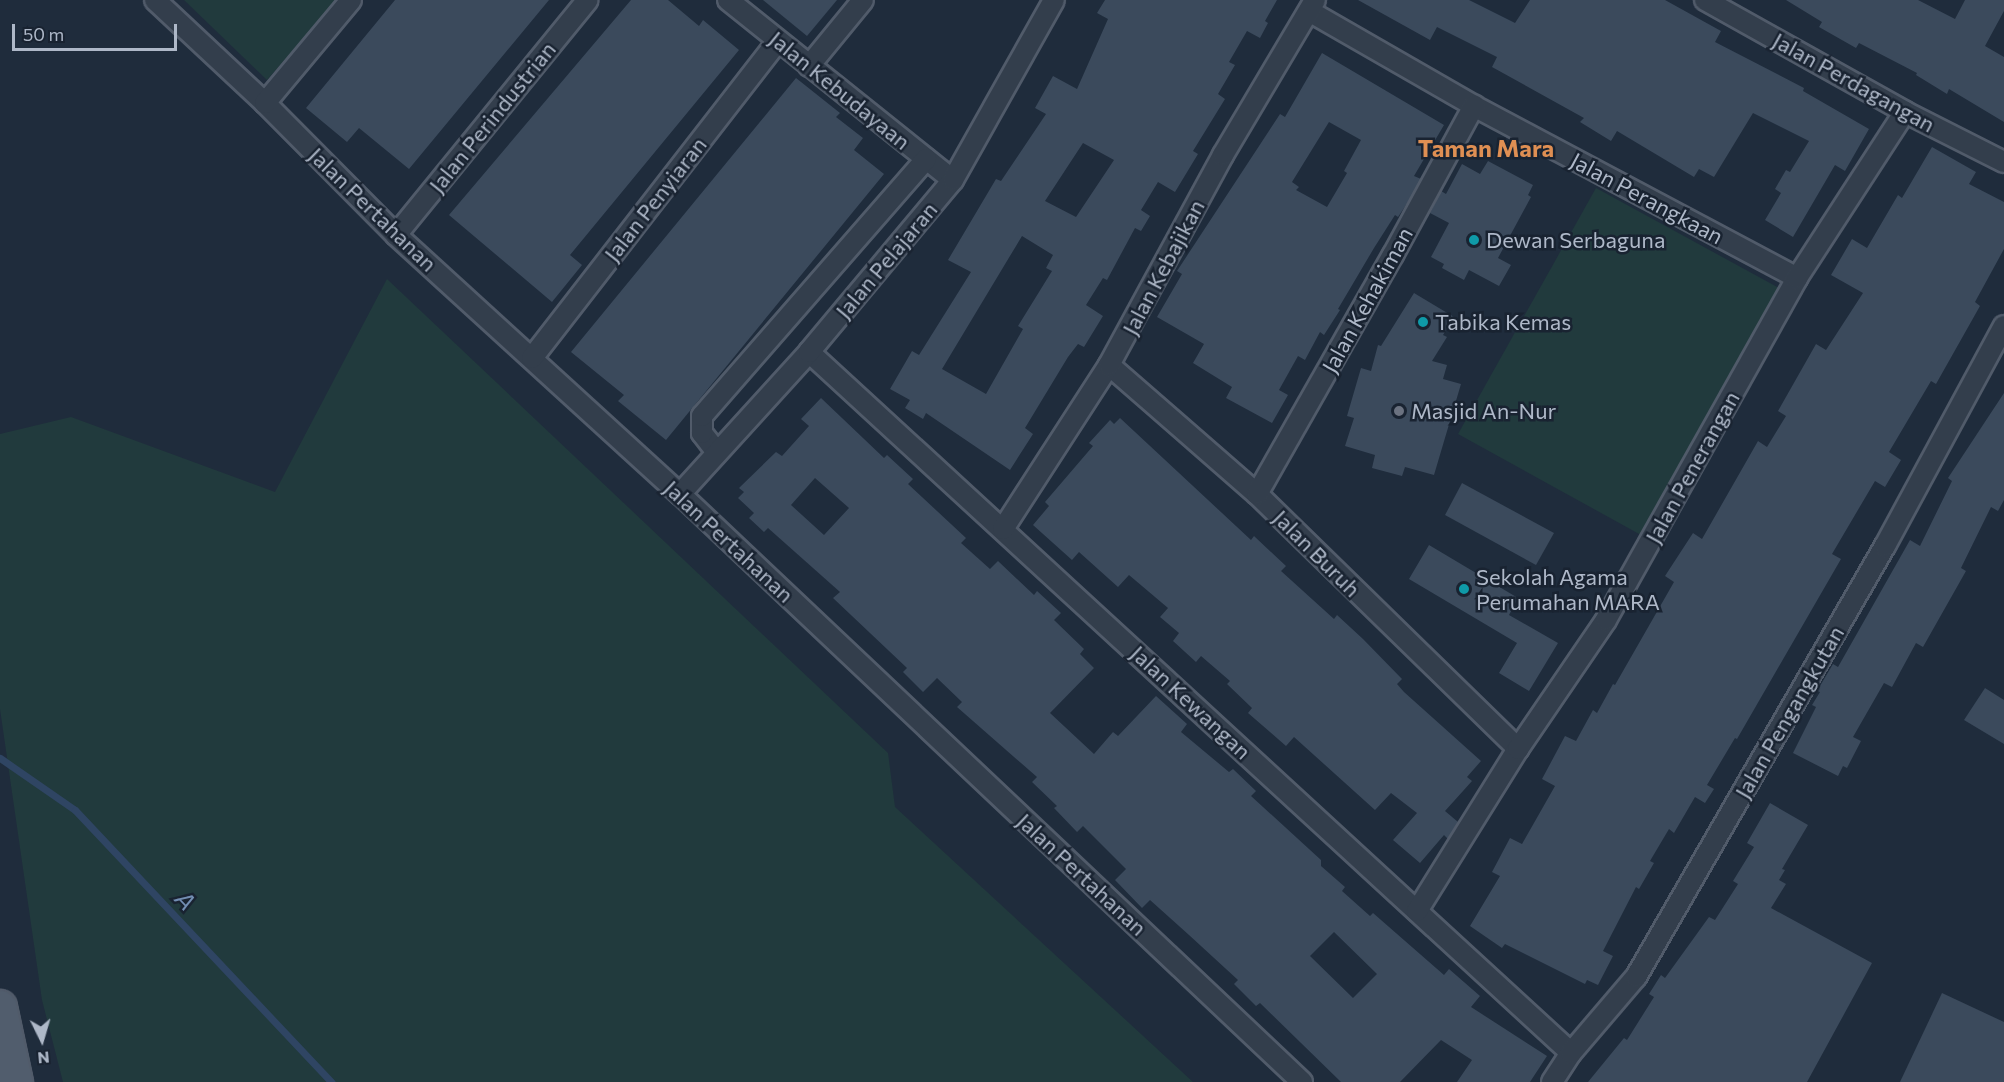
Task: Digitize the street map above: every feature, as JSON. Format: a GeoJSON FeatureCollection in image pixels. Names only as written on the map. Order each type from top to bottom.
{"type":"FeatureCollection","features":[{"type":"Feature","properties":{"kind":"main road"},"geometry":{"type":"LineString","coordinates":[[0,1007],[16,1082]]}},
{"type":"Feature","properties":{"kind":"street","name":"Jalan Pertahanan"},"geometry":{"type":"LineString","coordinates":[[155,0],[265,103],[396,235],[680,494],[1302,1082]]}},
{"type":"Feature","properties":{"kind":"street"},"geometry":{"type":"LineString","coordinates":[[265,103],[351,0]]}},
{"type":"Feature","properties":{"kind":"street","name":"Jalan Perindustrian"},"geometry":{"type":"LineString","coordinates":[[396,235],[588,0]]}},
{"type":"Feature","properties":{"kind":"street","name":"Jalan Kebudayaan"},"geometry":{"type":"LineString","coordinates":[[728,0],[953,180]]}},
{"type":"Feature","properties":{"kind":"street"},"geometry":{"type":"LineString","coordinates":[[809,66],[863,0]]}},
{"type":"Feature","properties":{"kind":"street","name":"Jalan Pelajaran"},"geometry":{"type":"LineString","coordinates":[[680,494],[716,451],[809,352],[953,180],[1054,0]]}},
{"type":"Feature","properties":{"kind":"street","name":"Jalan Perdagangan"},"geometry":{"type":"LineString","coordinates":[[1705,0],[1905,112],[2004,162]]}},
{"type":"Feature","properties":{"kind":"street","name":"Jalan Perangkaan"},"geometry":{"type":"LineString","coordinates":[[1312,5],[1474,106],[1797,278]]}},
{"type":"Feature","properties":{"kind":"street","name":"Jalan Kebajikan"},"geometry":{"type":"LineString","coordinates":[[1003,529],[1109,365],[1223,156],[1312,5]]}},
{"type":"Feature","properties":{"kind":"street","name":"Jalan Penyiaran"},"geometry":{"type":"LineString","coordinates":[[532,358],[778,41]]}},
{"type":"Feature","properties":{"kind":"street","name":"Jalan Kehakiman"},"geometry":{"type":"LineString","coordinates":[[1257,494],[1393,255],[1474,106]]}},
{"type":"Feature","properties":{"kind":"street","name":"Jalan Penerangan"},"geometry":{"type":"LineString","coordinates":[[1417,911],[1518,749],[1606,620],[1797,278],[1905,112]]}},
{"type":"Feature","properties":{"kind":"street"},"geometry":{"type":"LineString","coordinates":[[716,451],[702,433],[702,416],[926,159]]}},
{"type":"Feature","properties":{"kind":"street","name":"Jalan Pengangkutan"},"geometry":{"type":"LineString","coordinates":[[1552,1082],[1571,1053],[1636,977],[1885,546],[2004,326]]}},
{"type":"Feature","properties":{"kind":"street","name":"Jalan Kewangan"},"geometry":{"type":"LineString","coordinates":[[809,352],[1571,1053]]}},
{"type":"Feature","properties":{"kind":"street","name":"Jalan Buruh"},"geometry":{"type":"LineString","coordinates":[[1109,365],[1257,494],[1518,749]]}},
{"type":"Feature","properties":{"kind":"green space"},"geometry":{"type":"Polygon","coordinates":[[[184,0],[337,0],[267,80],[184,0]]]}},
{"type":"Feature","properties":{"kind":"green space"},"geometry":{"type":"Polygon","coordinates":[[[1596,188],[1779,288],[1641,535],[1458,434],[1596,188]]]}},
{"type":"Feature","properties":{"kind":"green space"},"geometry":{"type":"Polygon","coordinates":[[[387,279],[888,753],[895,807],[1193,1082],[63,1082],[42,1000],[0,709],[0,434],[71,417],[275,492],[387,279]]]}},
{"type":"Feature","properties":{"kind":"building"},"geometry":{"type":"Polygon","coordinates":[[[395,0],[549,0],[409,169],[359,128],[347,142],[306,108],[395,0]]]}},
{"type":"Feature","properties":{"kind":"building"},"geometry":{"type":"Polygon","coordinates":[[[631,0],[668,0],[699,26],[703,20],[739,50],[570,255],[582,265],[552,302],[449,215],[631,0]]]}},
{"type":"Feature","properties":{"kind":"building"},"geometry":{"type":"Polygon","coordinates":[[[763,0],[837,0],[807,36],[763,0]]]}},
{"type":"Feature","properties":{"kind":"building"},"geometry":{"type":"Polygon","coordinates":[[[1105,0],[1277,0],[1265,21],[1268,23],[1260,38],[1247,31],[1229,62],[1235,65],[1218,94],[1225,99],[1193,151],[1198,154],[1175,192],[1158,182],[1141,210],[1150,216],[1141,231],[1135,228],[1107,280],[1103,278],[1086,305],[1103,316],[1084,347],[1078,344],[1068,357],[1025,428],[1033,434],[1010,470],[926,413],[923,419],[905,408],[910,400],[890,389],[912,351],[919,355],[971,272],[948,260],[996,179],[1001,181],[1046,114],[1035,108],[1053,76],[1077,89],[1108,19],[1097,13],[1105,0]],[[1083,143],[1045,201],[1076,217],[1114,160],[1083,143]],[[1022,236],[942,369],[986,394],[1023,329],[1018,326],[1052,271],[1046,268],[1053,255],[1022,236]]]}},
{"type":"Feature","properties":{"kind":"building"},"geometry":{"type":"Polygon","coordinates":[[[1358,0],[1469,0],[1515,23],[1530,0],[1665,0],[1721,31],[1715,42],[1804,88],[1803,91],[1869,129],[1845,171],[1835,165],[1793,237],[1765,220],[1781,193],[1775,189],[1786,170],[1790,172],[1809,141],[1753,113],[1714,177],[1699,169],[1694,177],[1617,131],[1611,141],[1580,122],[1584,118],[1492,67],[1497,57],[1437,27],[1430,40],[1358,0]]]}},
{"type":"Feature","properties":{"kind":"building"},"geometry":{"type":"Polygon","coordinates":[[[1786,0],[1918,0],[1955,19],[1965,0],[2004,0],[2004,11],[1985,46],[2004,57],[2004,122],[1949,89],[1947,94],[1916,75],[1917,73],[1859,43],[1856,48],[1819,27],[1822,22],[1786,0]]]}},
{"type":"Feature","properties":{"kind":"building"},"geometry":{"type":"Polygon","coordinates":[[[1322,53],[1444,125],[1414,176],[1421,179],[1398,217],[1395,215],[1374,248],[1338,309],[1340,310],[1324,335],[1320,332],[1305,360],[1298,356],[1279,390],[1288,395],[1272,423],[1226,398],[1232,387],[1193,363],[1204,344],[1157,317],[1182,274],[1177,271],[1280,114],[1285,117],[1322,53]],[[1329,122],[1292,182],[1299,187],[1296,190],[1327,207],[1347,173],[1344,171],[1361,140],[1329,122]]]}},
{"type":"Feature","properties":{"kind":"building"},"geometry":{"type":"Polygon","coordinates":[[[796,78],[840,113],[836,117],[863,138],[854,150],[884,174],[666,440],[618,401],[624,395],[571,352],[796,78]]]}},
{"type":"Feature","properties":{"kind":"building"},"geometry":{"type":"Polygon","coordinates":[[[1932,147],[1976,172],[1969,184],[2004,202],[2004,249],[1975,302],[1980,306],[1936,384],[1931,381],[1889,452],[1901,460],[1885,487],[1875,481],[1832,554],[1841,559],[1737,739],[1735,738],[1707,785],[1714,789],[1705,803],[1695,797],[1674,833],[1669,829],[1650,861],[1654,863],[1639,889],[1636,887],[1603,951],[1613,956],[1598,985],[1587,980],[1585,984],[1505,944],[1502,948],[1470,926],[1500,876],[1492,872],[1510,838],[1522,844],[1555,786],[1542,779],[1565,736],[1576,741],[1593,710],[1597,713],[1674,582],[1665,576],[1693,533],[1702,539],[1758,441],[1767,447],[1786,416],[1778,411],[1816,344],[1826,350],[1863,293],[1831,275],[1852,239],[1867,248],[1898,195],[1902,198],[1932,147]]]}},
{"type":"Feature","properties":{"kind":"building","name":"Dewan Serbaguna"},"geometry":{"type":"Polygon","coordinates":[[[1488,161],[1533,185],[1528,195],[1531,197],[1498,258],[1511,265],[1499,286],[1469,270],[1464,280],[1442,268],[1444,264],[1431,257],[1449,223],[1430,213],[1441,191],[1446,194],[1462,164],[1480,174],[1488,161]]]}},
{"type":"Feature","properties":{"kind":"building","name":"Masjid An-Nur"},"geometry":{"type":"Polygon","coordinates":[[[1414,293],[1454,317],[1443,335],[1447,337],[1432,361],[1447,365],[1443,379],[1461,384],[1434,475],[1405,467],[1402,476],[1372,468],[1375,455],[1345,446],[1354,418],[1347,416],[1361,368],[1371,371],[1378,345],[1381,346],[1414,293]]]}},
{"type":"Feature","properties":{"kind":"building"},"geometry":{"type":"Polygon","coordinates":[[[2004,393],[2004,500],[1998,511],[1991,507],[1961,568],[1966,571],[1923,647],[1916,643],[1892,687],[1884,683],[1853,737],[1861,741],[1847,768],[1843,766],[1838,776],[1793,753],[1816,707],[1812,705],[1820,692],[1817,691],[1833,664],[1838,667],[1910,540],[1920,546],[1952,481],[1948,478],[2004,393]]]}},
{"type":"Feature","properties":{"kind":"building"},"geometry":{"type":"Polygon","coordinates":[[[821,398],[884,458],[887,455],[913,479],[908,484],[966,538],[961,543],[990,569],[998,561],[1034,595],[1037,591],[1061,613],[1054,620],[1084,649],[1080,654],[1094,668],[1050,713],[1094,754],[1113,732],[1118,736],[1156,696],[1187,724],[1181,732],[1229,772],[1233,769],[1256,791],[1251,796],[1321,860],[1321,866],[1345,887],[1342,891],[1370,916],[1373,913],[1444,975],[1449,969],[1480,996],[1471,1007],[1547,1056],[1530,1082],[1457,1082],[1472,1060],[1441,1040],[1400,1082],[1341,1082],[1260,1003],[1256,1006],[1234,984],[1238,980],[1150,900],[1142,908],[1115,880],[1126,869],[1083,826],[1077,832],[1054,808],[1057,806],[1032,782],[1037,777],[957,707],[962,702],[937,678],[923,692],[903,672],[907,668],[833,598],[840,592],[768,528],[764,532],[749,518],[754,513],[738,498],[744,492],[739,488],[776,452],[782,456],[809,426],[801,419],[821,398]],[[815,478],[791,505],[824,535],[849,508],[815,478]],[[1334,932],[1310,956],[1353,998],[1377,974],[1334,932]]]}},
{"type":"Feature","properties":{"kind":"building"},"geometry":{"type":"Polygon","coordinates":[[[1120,418],[1251,540],[1254,536],[1286,566],[1281,571],[1334,619],[1337,615],[1363,639],[1402,679],[1397,684],[1404,692],[1481,761],[1467,777],[1472,781],[1445,811],[1458,822],[1448,839],[1444,835],[1420,863],[1393,840],[1417,813],[1391,793],[1375,810],[1294,737],[1286,746],[1248,713],[1252,708],[1227,684],[1230,681],[1201,656],[1196,662],[1173,641],[1179,633],[1160,617],[1168,608],[1129,575],[1118,587],[1079,552],[1072,560],[1033,525],[1049,506],[1045,502],[1093,446],[1089,443],[1110,420],[1114,424],[1120,418]]]}},
{"type":"Feature","properties":{"kind":"building","name":"Sekolah Agama Perumahan MARA"},"geometry":{"type":"Polygon","coordinates":[[[1462,483],[1554,533],[1536,565],[1445,515],[1462,483]]]}},
{"type":"Feature","properties":{"kind":"building","name":"Sekolah Agama Perumahan MARA"},"geometry":{"type":"Polygon","coordinates":[[[1429,545],[1518,598],[1509,615],[1558,643],[1529,691],[1499,673],[1517,643],[1409,579],[1429,545]]]}},
{"type":"Feature","properties":{"kind":"building"},"geometry":{"type":"Polygon","coordinates":[[[1985,688],[2004,700],[2004,744],[1964,720],[1985,688]]]}},
{"type":"Feature","properties":{"kind":"building"},"geometry":{"type":"Polygon","coordinates":[[[1770,803],[1808,825],[1782,869],[1785,870],[1779,880],[1786,884],[1771,908],[1872,963],[1807,1082],[1588,1082],[1624,1038],[1627,1040],[1654,997],[1649,994],[1661,975],[1665,978],[1709,917],[1715,920],[1738,884],[1733,881],[1754,847],[1747,843],[1770,803]]]}},
{"type":"Feature","properties":{"kind":"building"},"geometry":{"type":"Polygon","coordinates":[[[1942,993],[2004,1022],[2004,1082],[1900,1082],[1942,993]]]}},
{"type":"Feature","properties":{"kind":"waterway","name":"A"},"geometry":{"type":"LineString","coordinates":[[0,758],[75,810],[331,1082]]}},
{"type":"Feature","properties":{"kind":"place","name":"Dewan Serbaguna"},"geometry":{"type":"Point","coordinates":[1474,240]}},
{"type":"Feature","properties":{"kind":"place","name":"Tabika Kemas"},"geometry":{"type":"Point","coordinates":[1423,322]}},
{"type":"Feature","properties":{"kind":"place","name":"Masjid An-Nur"},"geometry":{"type":"Point","coordinates":[1399,411]}},
{"type":"Feature","properties":{"kind":"place","name":"Sekolah Agama Perumahan MARA"},"geometry":{"type":"Point","coordinates":[1464,589]}},
{"type":"Feature","properties":{"kind":"district","name":"Taman Mara"},"geometry":{"type":"Point","coordinates":[1486,148]}}]}
